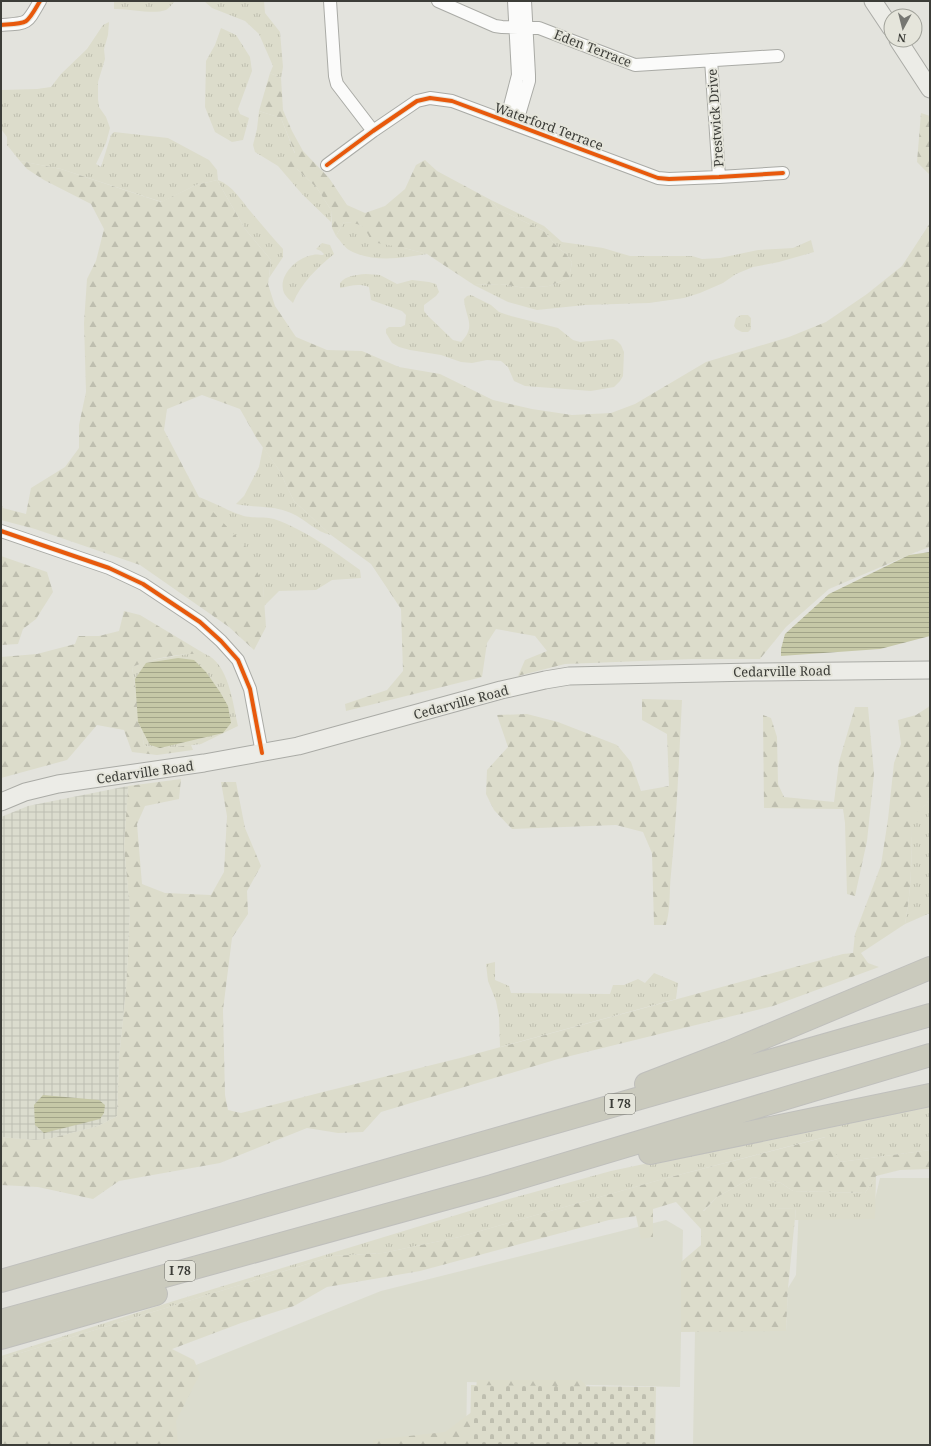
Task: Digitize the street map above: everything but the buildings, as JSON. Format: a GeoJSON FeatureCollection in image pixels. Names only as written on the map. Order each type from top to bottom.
{"type":"FeatureCollection","features":[{"type":"Feature","properties":{"kind":"highway"},"geometry":{"type":"LineString","coordinates":[[310,1193],[576,1105],[630,1089],[729,1052],[930,968]]}},
{"type":"Feature","properties":{"kind":"highway","name":"I 78"},"geometry":{"type":"LineString","coordinates":[[1,1282],[930,1015]]}},
{"type":"Feature","properties":{"kind":"highway","name":"I 78"},"geometry":{"type":"LineString","coordinates":[[1,1320],[492,1186],[930,1056]]}},
{"type":"Feature","properties":{"kind":"highway"},"geometry":{"type":"LineString","coordinates":[[492,1186],[816,1117],[930,1095]]}},
{"type":"Feature","properties":{"kind":"highway"},"geometry":{"type":"LineString","coordinates":[[1,1338],[169,1290],[309,1247],[359,1222]]}},
{"type":"Feature","properties":{"kind":"main road"},"geometry":{"type":"LineString","coordinates":[[873,1],[883,16]]}},
{"type":"Feature","properties":{"kind":"main road"},"geometry":{"type":"LineString","coordinates":[[903,48],[930,89]]}},
{"type":"Feature","properties":{"kind":"main road","name":"Cedarville Road"},"geometry":{"type":"LineString","coordinates":[[1,802],[25,792],[58,784],[204,763],[298,746],[501,690],[569,676],[930,670]]}},
{"type":"Feature","properties":{"kind":"street"},"geometry":{"type":"LineString","coordinates":[[1,24],[25,22],[30,18],[40,1]]}},
{"type":"Feature","properties":{"kind":"street"},"geometry":{"type":"LineString","coordinates":[[330,1],[335,76],[337,84],[373,131]]}},
{"type":"Feature","properties":{"kind":"street","name":"Eden Terrace"},"geometry":{"type":"LineString","coordinates":[[438,1],[495,26],[538,28],[635,65],[778,56]]}},
{"type":"Feature","properties":{"kind":"street"},"geometry":{"type":"LineString","coordinates":[[514,1],[521,27]]}},
{"type":"Feature","properties":{"kind":"street"},"geometry":{"type":"LineString","coordinates":[[511,123],[518,75],[521,27],[525,1]]}},
{"type":"Feature","properties":{"kind":"street","name":"Prestwick Drive"},"geometry":{"type":"LineString","coordinates":[[711,60],[719,177]]}},
{"type":"Feature","properties":{"kind":"street","name":"Waterford Terrace"},"geometry":{"type":"LineString","coordinates":[[327,165],[373,131],[418,101],[430,98],[452,101],[658,178],[719,177],[783,172]]}},
{"type":"Feature","properties":{"kind":"street"},"geometry":{"type":"LineString","coordinates":[[1,531],[109,568],[143,584],[200,622],[221,641],[238,660],[250,689],[262,753]]}},
{"type":"Feature","properties":{"kind":"shaded area"},"geometry":{"type":"Polygon","coordinates":[[[930,552],[930,636],[880,649],[781,656],[781,649],[785,634],[829,594],[909,555],[930,552]]]}},
{"type":"Feature","properties":{"kind":"shaded area"},"geometry":{"type":"Polygon","coordinates":[[[178,658],[194,660],[206,672],[228,706],[231,723],[223,733],[160,748],[150,745],[138,722],[135,679],[146,663],[178,658]]]}},
{"type":"Feature","properties":{"kind":"shaded area"},"geometry":{"type":"Polygon","coordinates":[[[128,786],[124,846],[130,910],[126,989],[119,1058],[117,1116],[98,1126],[48,1139],[34,1140],[1,1137],[1,817],[28,806],[128,786]]]}},
{"type":"Feature","properties":{"kind":"shaded area"},"geometry":{"type":"Polygon","coordinates":[[[43,1095],[99,1100],[105,1105],[104,1113],[100,1119],[44,1133],[35,1125],[34,1105],[43,1095]]]}},
{"type":"Feature","properties":{"kind":"shaded area"},"geometry":{"type":"Polygon","coordinates":[[[880,1178],[930,1178],[930,1445],[693,1445],[695,1331],[786,1331],[788,1288],[796,1275],[799,1205],[873,1208],[880,1178]]]}},
{"type":"Feature","properties":{"kind":"shaded area"},"geometry":{"type":"Polygon","coordinates":[[[666,1220],[683,1230],[680,1387],[467,1382],[466,1445],[175,1445],[174,1419],[191,1367],[381,1291],[666,1220]]]}},
{"type":"Feature","properties":{"kind":"green space"},"geometry":{"type":"Polygon","coordinates":[[[114,1],[175,1],[166,10],[147,12],[114,9],[114,1]]]}},
{"type":"Feature","properties":{"kind":"green space"},"geometry":{"type":"Polygon","coordinates":[[[204,1],[264,1],[265,13],[280,32],[283,67],[281,78],[270,73],[273,66],[259,34],[245,21],[212,8],[204,1]]]}},
{"type":"Feature","properties":{"kind":"green space"},"geometry":{"type":"Polygon","coordinates":[[[109,22],[108,35],[104,49],[105,59],[98,82],[98,99],[99,107],[106,117],[110,128],[106,143],[96,164],[101,167],[111,135],[114,132],[168,138],[209,160],[217,170],[218,180],[236,193],[283,249],[283,257],[269,278],[271,260],[245,229],[217,180],[196,185],[162,202],[61,169],[20,161],[7,145],[7,137],[1,129],[1,90],[51,87],[61,74],[87,49],[103,25],[109,22]]]}},
{"type":"Feature","properties":{"kind":"green space"},"geometry":{"type":"Polygon","coordinates":[[[221,28],[236,35],[250,57],[252,71],[238,109],[240,114],[249,118],[243,140],[232,142],[215,132],[205,107],[206,61],[215,45],[221,28]]]}},
{"type":"Feature","properties":{"kind":"green space"},"geometry":{"type":"Polygon","coordinates":[[[270,73],[281,78],[283,110],[303,151],[329,178],[347,205],[365,213],[385,206],[405,189],[416,165],[425,160],[437,171],[491,200],[498,209],[544,231],[572,262],[569,278],[549,286],[525,288],[500,284],[474,285],[427,254],[372,242],[365,229],[360,225],[344,222],[336,236],[332,228],[331,210],[317,188],[297,169],[278,166],[277,159],[295,153],[281,118],[259,111],[270,73]]]}},
{"type":"Feature","properties":{"kind":"green space"},"geometry":{"type":"Polygon","coordinates":[[[259,111],[281,118],[295,154],[277,159],[297,169],[317,188],[331,210],[331,222],[302,194],[278,166],[255,152],[253,145],[259,111]]]}},
{"type":"Feature","properties":{"kind":"green space"},"geometry":{"type":"Polygon","coordinates":[[[921,113],[930,116],[930,175],[917,162],[921,113]]]}},
{"type":"Feature","properties":{"kind":"green space"},"geometry":{"type":"Polygon","coordinates":[[[20,161],[61,169],[161,202],[196,185],[217,180],[245,229],[271,260],[268,284],[275,306],[296,337],[327,350],[362,351],[399,367],[440,374],[493,400],[532,409],[572,415],[611,413],[635,404],[706,362],[789,337],[826,322],[867,294],[902,266],[930,223],[930,547],[829,589],[786,627],[760,659],[692,659],[565,664],[518,676],[525,660],[547,651],[535,636],[496,629],[487,643],[482,677],[346,711],[345,704],[387,690],[403,671],[401,609],[371,564],[331,535],[294,501],[279,470],[257,439],[240,409],[202,395],[167,409],[164,430],[199,497],[246,547],[263,585],[266,627],[254,650],[229,627],[140,565],[35,529],[1,520],[1,504],[3,508],[26,514],[31,488],[65,467],[79,448],[79,425],[86,392],[84,323],[87,279],[96,261],[104,229],[91,204],[44,180],[27,169],[20,161]]]}},
{"type":"Feature","properties":{"kind":"green space"},"geometry":{"type":"Polygon","coordinates":[[[491,200],[544,226],[562,242],[603,248],[630,256],[692,256],[702,259],[720,258],[758,250],[793,248],[811,240],[814,252],[779,262],[753,267],[736,274],[723,283],[684,298],[649,303],[585,305],[537,310],[508,302],[474,285],[500,284],[525,288],[549,286],[569,278],[572,262],[544,231],[498,209],[491,200]]]}},
{"type":"Feature","properties":{"kind":"green space"},"geometry":{"type":"Polygon","coordinates":[[[344,222],[356,223],[404,248],[427,254],[408,257],[377,258],[358,254],[347,249],[336,236],[344,222]]]}},
{"type":"Feature","properties":{"kind":"green space"},"geometry":{"type":"Polygon","coordinates":[[[322,243],[330,245],[334,254],[310,276],[300,289],[293,303],[284,293],[283,280],[290,268],[301,259],[314,255],[323,255],[324,254],[321,251],[316,249],[322,243]]]}},
{"type":"Feature","properties":{"kind":"green space"},"geometry":{"type":"Polygon","coordinates":[[[366,274],[380,275],[397,284],[412,280],[436,284],[439,292],[424,305],[424,311],[453,340],[461,342],[468,331],[469,321],[464,299],[471,295],[491,305],[499,312],[558,328],[573,340],[580,342],[613,339],[621,345],[624,352],[623,376],[614,387],[591,391],[525,386],[514,381],[508,367],[501,361],[487,360],[472,363],[461,362],[441,355],[399,347],[392,343],[386,333],[386,329],[389,327],[401,327],[405,325],[406,315],[402,311],[371,300],[369,287],[358,285],[340,288],[340,283],[346,278],[366,274]]]}},
{"type":"Feature","properties":{"kind":"green space"},"geometry":{"type":"Polygon","coordinates":[[[741,315],[748,315],[751,318],[751,329],[748,332],[742,332],[734,326],[736,318],[741,315]]]}},
{"type":"Feature","properties":{"kind":"green space"},"geometry":{"type":"Polygon","coordinates":[[[263,447],[279,470],[294,501],[331,535],[320,531],[284,510],[236,504],[244,496],[259,467],[263,447]]]}},
{"type":"Feature","properties":{"kind":"green space"},"geometry":{"type":"Polygon","coordinates":[[[199,497],[241,515],[274,519],[297,529],[360,570],[361,578],[332,580],[316,590],[279,591],[264,606],[263,585],[199,497]]]}},
{"type":"Feature","properties":{"kind":"green space"},"geometry":{"type":"Polygon","coordinates":[[[1,556],[47,572],[53,592],[36,619],[23,629],[18,644],[1,645],[1,556]]]}},
{"type":"Feature","properties":{"kind":"green space"},"geometry":{"type":"Polygon","coordinates":[[[124,611],[140,615],[205,654],[187,654],[168,657],[149,661],[132,667],[144,746],[167,748],[191,745],[193,750],[157,755],[132,752],[124,730],[97,725],[67,760],[1,778],[1,657],[37,654],[75,644],[78,636],[99,636],[119,631],[124,611]]]}},
{"type":"Feature","properties":{"kind":"green space"},"geometry":{"type":"Polygon","coordinates":[[[193,653],[205,654],[220,666],[225,675],[232,696],[238,726],[201,744],[167,748],[144,746],[132,667],[146,661],[193,653]]]}},
{"type":"Feature","properties":{"kind":"green space"},"geometry":{"type":"Polygon","coordinates":[[[642,699],[682,700],[675,830],[668,918],[666,925],[654,925],[652,853],[643,832],[616,825],[512,829],[494,810],[486,794],[487,770],[508,747],[497,715],[527,714],[558,722],[617,745],[631,762],[641,791],[669,786],[667,734],[642,720],[642,699]]]}},
{"type":"Feature","properties":{"kind":"green space"},"geometry":{"type":"Polygon","coordinates":[[[930,706],[930,794],[927,804],[912,815],[912,856],[905,924],[861,953],[868,963],[879,967],[773,1006],[558,1059],[381,1112],[363,1132],[338,1133],[307,1128],[220,1163],[119,1181],[93,1199],[38,1187],[1,1185],[1,1137],[34,1140],[48,1139],[98,1126],[117,1116],[119,1058],[126,989],[130,911],[124,846],[128,786],[181,779],[179,799],[145,806],[137,824],[142,884],[165,893],[211,895],[224,872],[227,816],[221,782],[236,782],[245,828],[261,866],[247,891],[248,914],[232,938],[223,1010],[225,1095],[228,1110],[241,1113],[464,1057],[843,954],[853,953],[855,934],[881,865],[894,763],[901,744],[898,720],[916,715],[930,706]]]}},
{"type":"Feature","properties":{"kind":"green space"},"geometry":{"type":"Polygon","coordinates":[[[855,707],[868,707],[874,774],[867,841],[855,896],[847,894],[845,823],[843,809],[764,808],[763,715],[771,718],[777,737],[778,784],[784,797],[834,802],[839,762],[855,707]]]}},
{"type":"Feature","properties":{"kind":"green space"},"geometry":{"type":"Polygon","coordinates":[[[930,794],[930,913],[905,924],[912,855],[912,814],[927,804],[930,794]]]}},
{"type":"Feature","properties":{"kind":"green space"},"geometry":{"type":"Polygon","coordinates":[[[495,962],[495,980],[509,986],[511,993],[610,994],[613,985],[624,985],[638,979],[645,983],[654,973],[678,983],[676,999],[500,1047],[499,1016],[496,1001],[488,981],[486,964],[495,962]]]}},
{"type":"Feature","properties":{"kind":"green space"},"geometry":{"type":"Polygon","coordinates":[[[930,1105],[930,1150],[840,1162],[825,1137],[663,1179],[459,1237],[383,1253],[333,1256],[1,1359],[1,1356],[177,1300],[509,1199],[611,1171],[930,1105]]]}},
{"type":"Feature","properties":{"kind":"green space"},"geometry":{"type":"Polygon","coordinates":[[[826,1137],[840,1162],[930,1150],[930,1169],[900,1170],[876,1176],[865,1193],[793,1191],[781,1183],[753,1177],[717,1197],[703,1211],[796,1208],[788,1288],[786,1331],[681,1332],[681,1262],[701,1245],[701,1229],[676,1202],[653,1209],[653,1237],[641,1239],[636,1216],[609,1220],[420,1271],[327,1287],[294,1306],[241,1323],[172,1349],[194,1360],[200,1374],[176,1421],[178,1445],[1,1445],[1,1359],[333,1256],[383,1253],[459,1237],[663,1179],[826,1137]]]}},
{"type":"Feature","properties":{"kind":"green space"},"geometry":{"type":"Polygon","coordinates":[[[876,1176],[875,1219],[795,1220],[796,1208],[703,1212],[717,1197],[753,1177],[781,1183],[793,1191],[865,1193],[876,1176]]]}},
{"type":"Feature","properties":{"kind":"green space"},"geometry":{"type":"Polygon","coordinates":[[[477,1380],[581,1380],[593,1393],[486,1445],[373,1445],[373,1440],[445,1432],[473,1411],[477,1380]]]}},
{"type":"Feature","properties":{"kind":"green space"},"geometry":{"type":"Polygon","coordinates":[[[471,1385],[656,1387],[655,1445],[470,1445],[471,1385]]]}},
{"type":"Feature","properties":{"kind":"cycle path"},"geometry":{"type":"LineString","coordinates":[[1,25],[17,24],[26,21],[32,15],[40,1]]}},
{"type":"Feature","properties":{"kind":"cycle path"},"geometry":{"type":"LineString","coordinates":[[327,165],[417,101],[430,98],[452,101],[658,178],[669,179],[783,173]]}},
{"type":"Feature","properties":{"kind":"cycle path"},"geometry":{"type":"LineString","coordinates":[[1,531],[109,568],[143,584],[200,622],[221,641],[238,660],[250,689],[262,753]]}}]}
